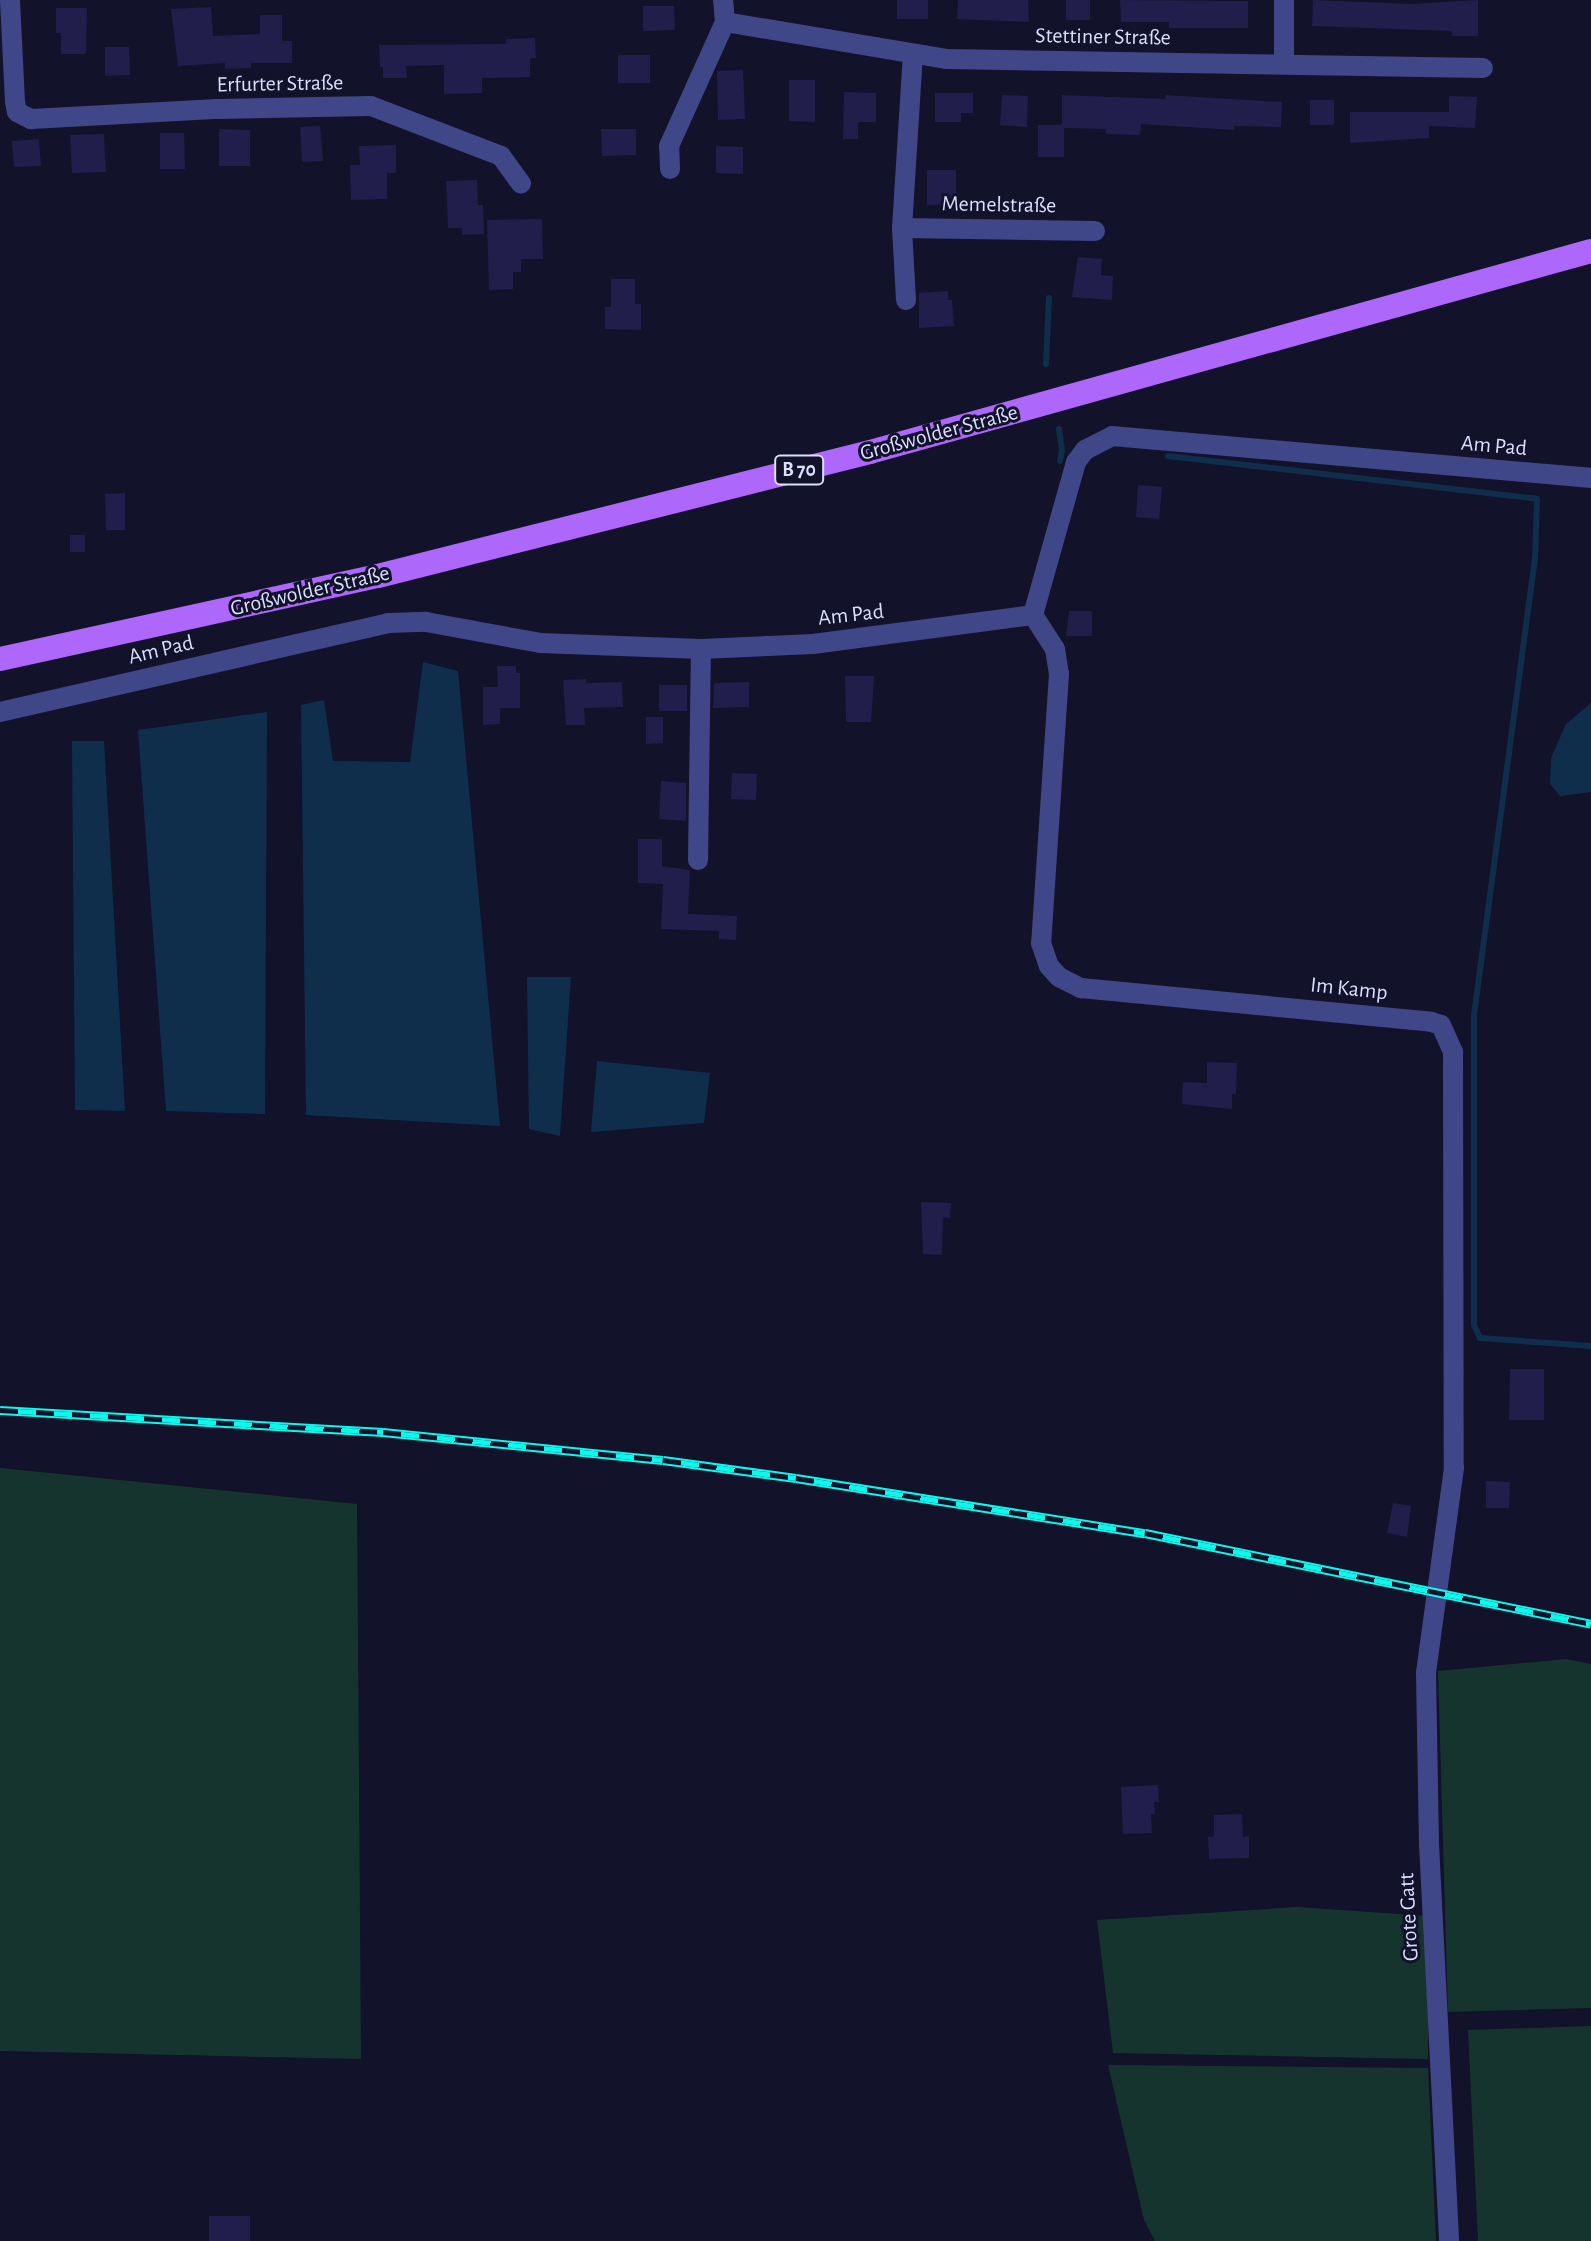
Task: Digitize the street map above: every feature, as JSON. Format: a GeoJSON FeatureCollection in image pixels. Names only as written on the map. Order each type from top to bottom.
{"type":"FeatureCollection","features":[{"type":"Feature","properties":{"kind":"main road","name":"Großwolder Straße"},"geometry":{"type":"LineString","coordinates":[[0,659],[378,576],[870,452],[1591,251]]}},
{"type":"Feature","properties":{"kind":"street","name":"Erfurter Straße"},"geometry":{"type":"LineString","coordinates":[[10,0],[8,115],[31,119],[233,108],[371,106],[501,156],[521,184]]}},
{"type":"Feature","properties":{"kind":"street"},"geometry":{"type":"LineString","coordinates":[[670,169],[669,146],[725,22],[723,0]]}},
{"type":"Feature","properties":{"kind":"street"},"geometry":{"type":"LineString","coordinates":[[1284,0],[1284,64]]}},
{"type":"Feature","properties":{"kind":"street","name":"Stettiner Straße"},"geometry":{"type":"LineString","coordinates":[[725,22],[946,59],[1483,68]]}},
{"type":"Feature","properties":{"kind":"street"},"geometry":{"type":"LineString","coordinates":[[906,300],[902,228],[913,55]]}},
{"type":"Feature","properties":{"kind":"street","name":"Memelstraße"},"geometry":{"type":"LineString","coordinates":[[902,228],[1095,231]]}},
{"type":"Feature","properties":{"kind":"street","name":"Am Pad"},"geometry":{"type":"LineString","coordinates":[[0,712],[388,623],[426,622],[540,643],[701,649],[813,644],[1033,615],[1076,462],[1085,450],[1112,436],[1591,478]]}},
{"type":"Feature","properties":{"kind":"street","name":"Im Kamp"},"geometry":{"type":"LineString","coordinates":[[1033,615],[1055,649],[1059,674],[1041,943],[1049,966],[1059,977],[1081,988],[1431,1022],[1441,1025],[1448,1037],[1453,1052],[1454,1468],[1435,1591]]}},
{"type":"Feature","properties":{"kind":"street"},"geometry":{"type":"LineString","coordinates":[[698,860],[701,649]]}},
{"type":"Feature","properties":{"kind":"street","name":"Grote Gatt"},"geometry":{"type":"LineString","coordinates":[[1435,1591],[1426,1673],[1427,1754],[1449,2241]]}},
{"type":"Feature","properties":{"kind":"green space"},"geometry":{"type":"Polygon","coordinates":[[[0,1468],[357,1504],[361,2059],[0,2051],[0,1468]]]}},
{"type":"Feature","properties":{"kind":"green space"},"geometry":{"type":"Polygon","coordinates":[[[1566,1659],[1591,1664],[1591,2008],[1448,2012],[1438,1671],[1566,1659]]]}},
{"type":"Feature","properties":{"kind":"green space"},"geometry":{"type":"Polygon","coordinates":[[[1297,1907],[1428,1916],[1428,2059],[1113,2053],[1097,1920],[1297,1907]]]}},
{"type":"Feature","properties":{"kind":"green space"},"geometry":{"type":"Polygon","coordinates":[[[1591,2026],[1591,2241],[1478,2241],[1468,2030],[1591,2026]]]}},
{"type":"Feature","properties":{"kind":"green space"},"geometry":{"type":"Polygon","coordinates":[[[1108,2065],[1428,2068],[1436,2241],[1155,2241],[1144,2220],[1108,2065]]]}},
{"type":"Feature","properties":{"kind":"water"},"geometry":{"type":"Polygon","coordinates":[[[423,662],[458,671],[500,1126],[306,1115],[301,705],[324,700],[333,761],[410,762],[423,662]]]}},
{"type":"Feature","properties":{"kind":"water"},"geometry":{"type":"Polygon","coordinates":[[[1591,703],[1591,792],[1560,796],[1550,784],[1551,758],[1566,724],[1591,703]]]}},
{"type":"Feature","properties":{"kind":"water"},"geometry":{"type":"Polygon","coordinates":[[[267,712],[265,1114],[166,1111],[138,730],[267,712]]]}},
{"type":"Feature","properties":{"kind":"water"},"geometry":{"type":"Polygon","coordinates":[[[72,741],[104,741],[125,1111],[75,1110],[72,741]]]}},
{"type":"Feature","properties":{"kind":"water"},"geometry":{"type":"Polygon","coordinates":[[[527,977],[571,977],[560,1136],[529,1129],[527,977]]]}},
{"type":"Feature","properties":{"kind":"water"},"geometry":{"type":"Polygon","coordinates":[[[597,1061],[710,1073],[704,1123],[591,1132],[597,1061]]]}},
{"type":"Feature","properties":{"kind":"building"},"geometry":{"type":"Polygon","coordinates":[[[897,0],[928,0],[928,19],[897,19],[897,0]]]}},
{"type":"Feature","properties":{"kind":"building"},"geometry":{"type":"Polygon","coordinates":[[[958,0],[1028,0],[1029,22],[957,19],[958,0]]]}},
{"type":"Feature","properties":{"kind":"building"},"geometry":{"type":"Polygon","coordinates":[[[1066,0],[1090,0],[1090,20],[1066,20],[1066,0]]]}},
{"type":"Feature","properties":{"kind":"building"},"geometry":{"type":"Polygon","coordinates":[[[1120,0],[1248,1],[1248,28],[1169,28],[1169,22],[1121,22],[1120,0]]]}},
{"type":"Feature","properties":{"kind":"building"},"geometry":{"type":"Polygon","coordinates":[[[1313,0],[1412,4],[1478,0],[1478,36],[1452,36],[1452,31],[1312,26],[1313,0]]]}},
{"type":"Feature","properties":{"kind":"building"},"geometry":{"type":"Polygon","coordinates":[[[643,6],[674,6],[675,30],[643,31],[643,6]]]}},
{"type":"Feature","properties":{"kind":"building"},"geometry":{"type":"Polygon","coordinates":[[[211,7],[213,36],[260,34],[260,15],[282,15],[282,41],[292,41],[292,63],[251,63],[251,68],[225,69],[225,63],[178,66],[171,9],[211,7]]]}},
{"type":"Feature","properties":{"kind":"building"},"geometry":{"type":"Polygon","coordinates":[[[56,8],[87,8],[86,54],[61,54],[61,33],[56,33],[56,8]]]}},
{"type":"Feature","properties":{"kind":"building"},"geometry":{"type":"Polygon","coordinates":[[[535,38],[536,58],[530,58],[530,77],[482,78],[482,93],[444,94],[444,65],[406,66],[407,78],[383,78],[383,67],[380,67],[379,45],[506,44],[506,39],[535,38]]]}},
{"type":"Feature","properties":{"kind":"building"},"geometry":{"type":"Polygon","coordinates":[[[105,47],[129,47],[130,75],[105,76],[105,47]]]}},
{"type":"Feature","properties":{"kind":"building"},"geometry":{"type":"Polygon","coordinates":[[[618,55],[650,55],[650,83],[618,83],[618,55]]]}},
{"type":"Feature","properties":{"kind":"building"},"geometry":{"type":"Polygon","coordinates":[[[743,70],[745,119],[718,120],[717,71],[743,70]]]}},
{"type":"Feature","properties":{"kind":"building"},"geometry":{"type":"Polygon","coordinates":[[[789,80],[815,80],[815,122],[789,121],[789,80]]]}},
{"type":"Feature","properties":{"kind":"building"},"geometry":{"type":"Polygon","coordinates":[[[844,92],[876,93],[876,122],[858,122],[858,139],[843,139],[844,92]]]}},
{"type":"Feature","properties":{"kind":"building"},"geometry":{"type":"Polygon","coordinates":[[[935,93],[973,93],[973,113],[961,113],[961,122],[935,122],[935,93]]]}},
{"type":"Feature","properties":{"kind":"building"},"geometry":{"type":"Polygon","coordinates":[[[1002,95],[1028,96],[1027,127],[1000,125],[1002,95]]]}},
{"type":"Feature","properties":{"kind":"building"},"geometry":{"type":"Polygon","coordinates":[[[1062,95],[1165,99],[1166,95],[1282,102],[1281,127],[1234,126],[1234,130],[1141,124],[1140,135],[1106,134],[1106,129],[1064,128],[1064,157],[1038,157],[1038,125],[1062,125],[1062,95]]]}},
{"type":"Feature","properties":{"kind":"building"},"geometry":{"type":"Polygon","coordinates":[[[1449,96],[1477,97],[1475,128],[1429,126],[1429,138],[1350,143],[1350,112],[1449,112],[1449,96]]]}},
{"type":"Feature","properties":{"kind":"building"},"geometry":{"type":"Polygon","coordinates":[[[1310,100],[1334,100],[1334,125],[1310,125],[1310,100]]]}},
{"type":"Feature","properties":{"kind":"building"},"geometry":{"type":"Polygon","coordinates":[[[320,126],[323,161],[302,162],[300,127],[320,126]]]}},
{"type":"Feature","properties":{"kind":"building"},"geometry":{"type":"Polygon","coordinates":[[[219,129],[250,130],[250,166],[219,166],[219,129]]]}},
{"type":"Feature","properties":{"kind":"building"},"geometry":{"type":"Polygon","coordinates":[[[601,129],[636,129],[636,155],[602,156],[601,129]]]}},
{"type":"Feature","properties":{"kind":"building"},"geometry":{"type":"Polygon","coordinates":[[[160,133],[184,133],[185,169],[160,169],[160,133]]]}},
{"type":"Feature","properties":{"kind":"building"},"geometry":{"type":"Polygon","coordinates":[[[104,134],[106,172],[72,173],[70,135],[104,134]]]}},
{"type":"Feature","properties":{"kind":"building"},"geometry":{"type":"Polygon","coordinates":[[[39,139],[41,166],[14,167],[12,141],[39,139]]]}},
{"type":"Feature","properties":{"kind":"building"},"geometry":{"type":"Polygon","coordinates":[[[396,145],[396,173],[387,173],[387,199],[351,200],[350,165],[360,165],[359,146],[396,145]]]}},
{"type":"Feature","properties":{"kind":"building"},"geometry":{"type":"Polygon","coordinates":[[[716,146],[743,147],[743,174],[716,173],[716,146]]]}},
{"type":"Feature","properties":{"kind":"building"},"geometry":{"type":"Polygon","coordinates":[[[927,170],[956,170],[956,204],[927,205],[927,170]]]}},
{"type":"Feature","properties":{"kind":"building"},"geometry":{"type":"Polygon","coordinates":[[[477,180],[478,205],[483,205],[484,234],[462,235],[462,228],[448,228],[446,181],[477,180]]]}},
{"type":"Feature","properties":{"kind":"building"},"geometry":{"type":"Polygon","coordinates":[[[542,219],[543,259],[521,259],[521,272],[513,272],[513,289],[489,290],[487,220],[542,219]]]}},
{"type":"Feature","properties":{"kind":"building"},"geometry":{"type":"Polygon","coordinates":[[[1078,257],[1102,259],[1101,275],[1113,276],[1112,300],[1072,297],[1078,257]]]}},
{"type":"Feature","properties":{"kind":"building"},"geometry":{"type":"Polygon","coordinates":[[[611,279],[635,279],[635,304],[641,304],[641,330],[605,329],[605,307],[611,307],[611,279]]]}},
{"type":"Feature","properties":{"kind":"building"},"geometry":{"type":"Polygon","coordinates":[[[948,291],[948,300],[952,300],[954,326],[919,328],[919,293],[948,291]]]}},
{"type":"Feature","properties":{"kind":"building"},"geometry":{"type":"Polygon","coordinates":[[[1138,485],[1162,487],[1159,519],[1136,517],[1138,485]]]}},
{"type":"Feature","properties":{"kind":"building"},"geometry":{"type":"Polygon","coordinates":[[[125,493],[125,530],[106,530],[105,494],[125,493]]]}},
{"type":"Feature","properties":{"kind":"building"},"geometry":{"type":"Polygon","coordinates":[[[70,535],[85,535],[85,552],[70,552],[70,535]]]}},
{"type":"Feature","properties":{"kind":"building"},"geometry":{"type":"Polygon","coordinates":[[[1069,611],[1092,611],[1092,636],[1066,636],[1069,611]]]}},
{"type":"Feature","properties":{"kind":"building"},"geometry":{"type":"Polygon","coordinates":[[[497,666],[516,666],[516,673],[520,673],[520,708],[500,708],[500,724],[483,725],[483,687],[498,687],[497,666]]]}},
{"type":"Feature","properties":{"kind":"building"},"geometry":{"type":"Polygon","coordinates":[[[845,676],[874,676],[871,722],[846,722],[845,676]]]}},
{"type":"Feature","properties":{"kind":"building"},"geometry":{"type":"Polygon","coordinates":[[[586,679],[586,683],[622,682],[623,707],[584,708],[585,725],[566,725],[563,680],[586,679]]]}},
{"type":"Feature","properties":{"kind":"building"},"geometry":{"type":"Polygon","coordinates":[[[749,682],[749,707],[713,708],[714,683],[749,682]]]}},
{"type":"Feature","properties":{"kind":"building"},"geometry":{"type":"Polygon","coordinates":[[[659,685],[687,685],[687,711],[659,711],[659,685]]]}},
{"type":"Feature","properties":{"kind":"building"},"geometry":{"type":"Polygon","coordinates":[[[646,717],[663,717],[663,743],[646,744],[646,717]]]}},
{"type":"Feature","properties":{"kind":"building"},"geometry":{"type":"Polygon","coordinates":[[[732,773],[757,774],[756,800],[731,799],[732,773]]]}},
{"type":"Feature","properties":{"kind":"building"},"geometry":{"type":"Polygon","coordinates":[[[661,781],[686,783],[686,821],[659,819],[661,781]]]}},
{"type":"Feature","properties":{"kind":"building"},"geometry":{"type":"Polygon","coordinates":[[[638,839],[662,839],[662,866],[690,870],[688,914],[737,916],[736,940],[719,939],[719,931],[661,929],[663,884],[638,883],[638,839]]]}},
{"type":"Feature","properties":{"kind":"building"},"geometry":{"type":"Polygon","coordinates":[[[1207,1062],[1237,1063],[1232,1109],[1182,1104],[1183,1082],[1207,1083],[1207,1062]]]}},
{"type":"Feature","properties":{"kind":"building"},"geometry":{"type":"Polygon","coordinates":[[[921,1202],[951,1203],[950,1218],[943,1217],[942,1255],[923,1254],[921,1202]]]}},
{"type":"Feature","properties":{"kind":"building"},"geometry":{"type":"Polygon","coordinates":[[[1510,1369],[1544,1369],[1544,1420],[1509,1420],[1510,1369]]]}},
{"type":"Feature","properties":{"kind":"building"},"geometry":{"type":"Polygon","coordinates":[[[1486,1481],[1510,1482],[1509,1508],[1486,1508],[1486,1481]]]}},
{"type":"Feature","properties":{"kind":"building"},"geometry":{"type":"Polygon","coordinates":[[[1393,1503],[1411,1506],[1407,1537],[1387,1533],[1393,1503]]]}},
{"type":"Feature","properties":{"kind":"building"},"geometry":{"type":"Polygon","coordinates":[[[1158,1785],[1159,1802],[1154,1802],[1155,1814],[1151,1814],[1152,1833],[1123,1834],[1121,1787],[1158,1785]]]}},
{"type":"Feature","properties":{"kind":"building"},"geometry":{"type":"Polygon","coordinates":[[[1242,1814],[1243,1837],[1249,1836],[1249,1858],[1209,1859],[1208,1837],[1214,1837],[1214,1815],[1242,1814]]]}},
{"type":"Feature","properties":{"kind":"building"},"geometry":{"type":"Polygon","coordinates":[[[209,2216],[250,2216],[250,2241],[209,2241],[209,2216]]]}},
{"type":"Feature","properties":{"kind":"waterway"},"geometry":{"type":"LineString","coordinates":[[1046,364],[1049,298]]}},
{"type":"Feature","properties":{"kind":"waterway"},"geometry":{"type":"LineString","coordinates":[[1059,429],[1060,461]]}},
{"type":"Feature","properties":{"kind":"waterway"},"geometry":{"type":"LineString","coordinates":[[1168,456],[1537,499],[1535,558],[1474,1016],[1474,1325],[1480,1338],[1591,1346]]}},
{"type":"Feature","properties":{"kind":"railway"},"geometry":{"type":"LineString","coordinates":[[0,1410],[383,1432],[663,1460],[1145,1533],[1591,1624]]}}]}
